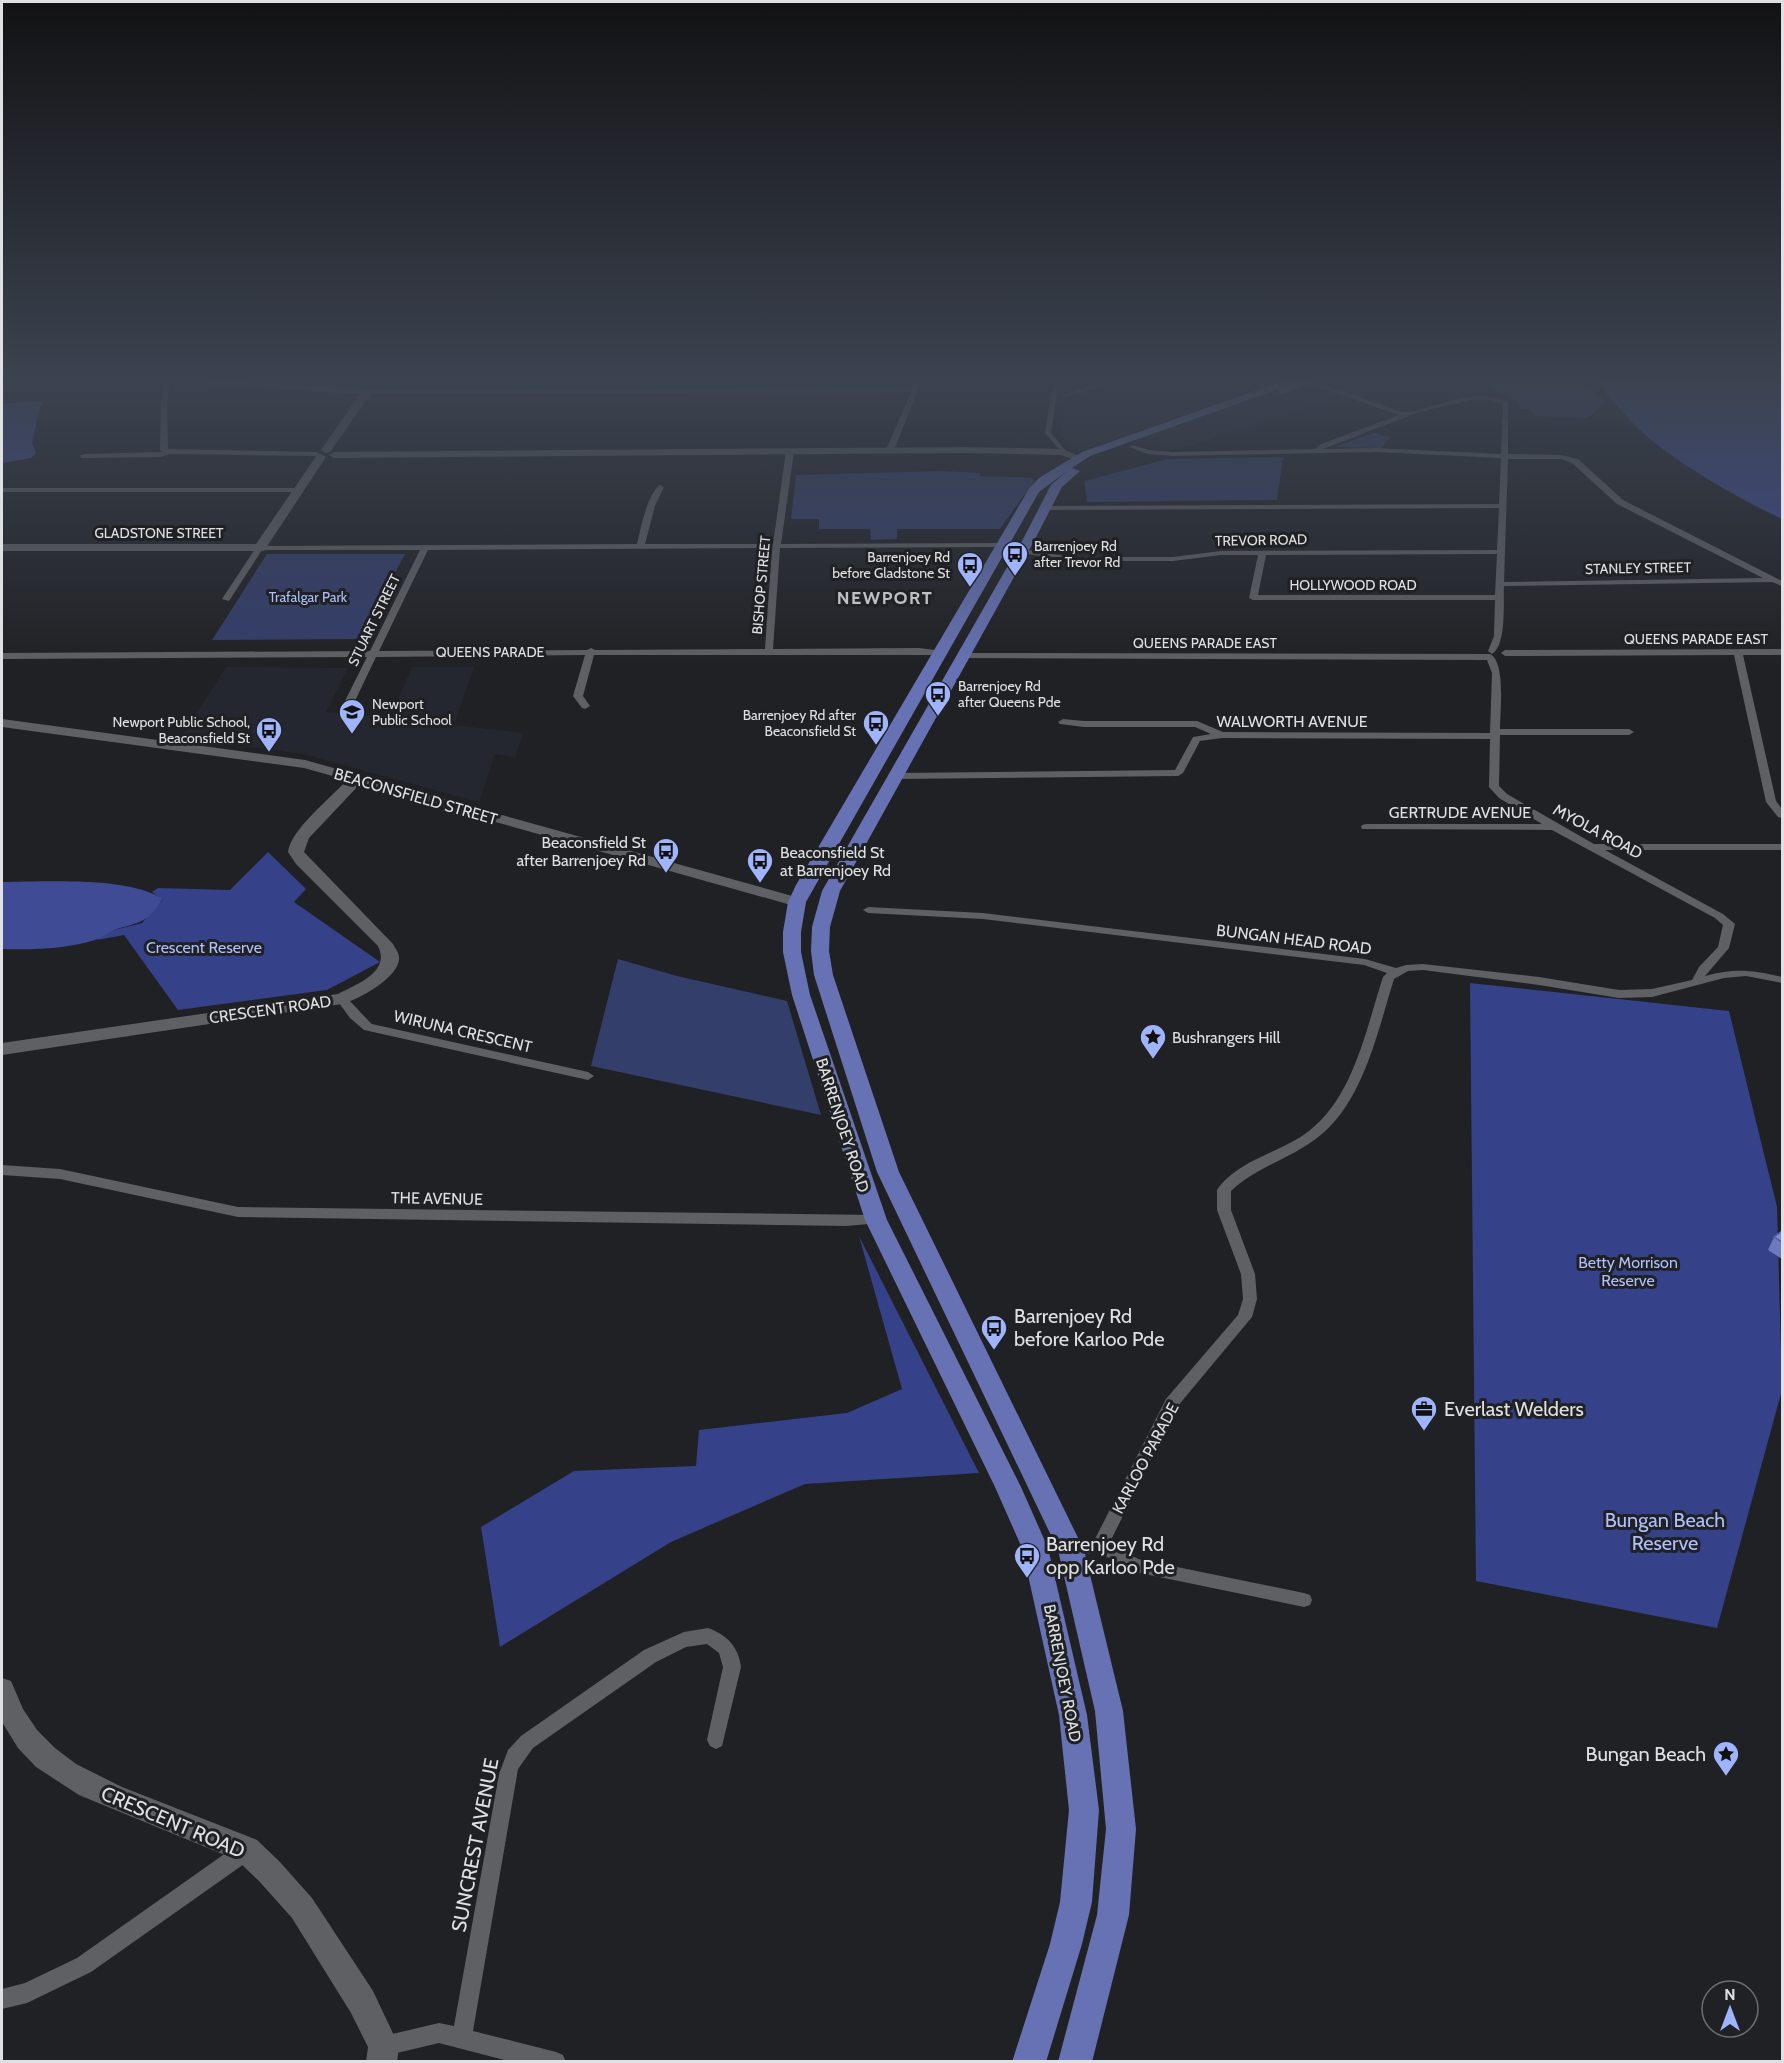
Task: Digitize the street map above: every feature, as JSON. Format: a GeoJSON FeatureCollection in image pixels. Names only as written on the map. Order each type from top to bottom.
{"type":"FeatureCollection","features":[{"type":"Feature","properties":{"kind":"main road","name":"BARRENJOEY ROAD"},"geometry":{"type":"LineString","coordinates":[[1029,2061],[1066,1944],[1082,1862],[1084,1810],[1073,1715],[1044,1577],[1035,1548],[1008,1487],[876,1220],[801,995],[792,952],[792,932],[797,902],[839,824],[1034,490],[1050,476]]}},
{"type":"Feature","properties":{"kind":"main road","name":"BARRENJOEY ROAD"},"geometry":{"type":"LineString","coordinates":[[1068,476],[1057,485],[824,907],[819,943],[821,966],[888,1172],[1071,1550],[1109,1711],[1121,1829],[1113,1915],[1075,2061]]}},
{"type":"Feature","properties":{"kind":"main road"},"geometry":{"type":"LineString","coordinates":[[1026,506],[1046,508]]}},
{"type":"Feature","properties":{"kind":"main road"},"geometry":{"type":"LineString","coordinates":[[1001,545],[1022,551]]}},
{"type":"Feature","properties":{"kind":"main road","name":"QUEENS PARADE"},"geometry":{"type":"LineString","coordinates":[[940,653],[962,656]]}},
{"type":"Feature","properties":{"kind":"main road","name":"BEACONSFIELD STREET"},"geometry":{"type":"LineString","coordinates":[[797,902],[824,907]]}},
{"type":"Feature","properties":{"kind":"main road"},"geometry":{"type":"LineString","coordinates":[[1044,1577],[1071,1550]]}},
{"type":"Feature","properties":{"kind":"street"},"geometry":{"type":"LineString","coordinates":[[226,598],[308,476]]}},
{"type":"Feature","properties":{"kind":"street","name":"BISHOP STREET"},"geometry":{"type":"LineString","coordinates":[[769,651],[777,545],[787,476]]}},
{"type":"Feature","properties":{"kind":"street"},"geometry":{"type":"LineString","coordinates":[[1490,655],[1498,636],[1504,476]]}},
{"type":"Feature","properties":{"kind":"street"},"geometry":{"type":"LineString","coordinates":[[1591,476],[1620,502],[1780,582]]}},
{"type":"Feature","properties":{"kind":"street"},"geometry":{"type":"LineString","coordinates":[[641,545],[651,506],[660,487]]}},
{"type":"Feature","properties":{"kind":"street"},"geometry":{"type":"LineString","coordinates":[[2,490],[297,490]]}},
{"type":"Feature","properties":{"kind":"street"},"geometry":{"type":"LineString","coordinates":[[1046,508],[1503,506]]}},
{"type":"Feature","properties":{"kind":"street","name":"GLADSTONE STREET"},"geometry":{"type":"LineString","coordinates":[[2,548],[1001,545]]}},
{"type":"Feature","properties":{"kind":"street","name":"STUART STREET"},"geometry":{"type":"LineString","coordinates":[[348,705],[425,547]]}},
{"type":"Feature","properties":{"kind":"street","name":"TREVOR ROAD"},"geometry":{"type":"LineString","coordinates":[[1022,551],[1071,559],[1173,559],[1210,554],[1262,553],[1501,552]]}},
{"type":"Feature","properties":{"kind":"street","name":"HOLLYWOOD ROAD"},"geometry":{"type":"LineString","coordinates":[[1262,553],[1252,598],[1500,597]]}},
{"type":"Feature","properties":{"kind":"street","name":"STANLEY STREET"},"geometry":{"type":"LineString","coordinates":[[1501,584],[1780,582]]}},
{"type":"Feature","properties":{"kind":"street"},"geometry":{"type":"LineString","coordinates":[[1498,636],[1505,656]]}},
{"type":"Feature","properties":{"kind":"street","name":"QUEENS PARADE"},"geometry":{"type":"LineString","coordinates":[[2,647],[19,654]]}},
{"type":"Feature","properties":{"kind":"street"},"geometry":{"type":"LineString","coordinates":[[585,706],[578,696],[591,651]]}},
{"type":"Feature","properties":{"kind":"street","name":"QUEENS PARADE"},"geometry":{"type":"LineString","coordinates":[[2,656],[19,654],[591,651],[919,651],[940,653]]}},
{"type":"Feature","properties":{"kind":"street","name":"QUEENS PARADE EAST"},"geometry":{"type":"LineString","coordinates":[[962,656],[1505,656],[1782,652]]}},
{"type":"Feature","properties":{"kind":"street"},"geometry":{"type":"LineString","coordinates":[[1738,653],[1771,802],[1782,815]]}},
{"type":"Feature","properties":{"kind":"street","name":"MYOLA ROAD"},"geometry":{"type":"LineString","coordinates":[[1490,655],[1496,673],[1494,787],[1503,796],[1554,827],[1719,916],[1729,924],[1723,948],[1703,969],[1696,982]]}},
{"type":"Feature","properties":{"kind":"street","name":"MYOLA ROAD"},"geometry":{"type":"LineString","coordinates":[[1496,673],[1505,656]]}},
{"type":"Feature","properties":{"kind":"street"},"geometry":{"type":"LineString","coordinates":[[1064,722],[1197,724],[1222,735]]}},
{"type":"Feature","properties":{"kind":"street","name":"BEACONSFIELD STREET"},"geometry":{"type":"LineString","coordinates":[[2,723],[305,764],[797,902]]}},
{"type":"Feature","properties":{"kind":"street","name":"WALWORTH AVENUE"},"geometry":{"type":"LineString","coordinates":[[895,776],[1178,773],[1196,739],[1222,735],[1629,732]]}},
{"type":"Feature","properties":{"kind":"street","name":"CRESCENT ROAD"},"geometry":{"type":"LineString","coordinates":[[2,1049],[342,999],[378,978],[387,969],[391,957],[385,944],[302,861],[296,852],[297,843],[303,835],[357,779]]}},
{"type":"Feature","properties":{"kind":"street","name":"GERTRUDE AVENUE"},"geometry":{"type":"LineString","coordinates":[[1366,827],[1554,827]]}},
{"type":"Feature","properties":{"kind":"street"},"geometry":{"type":"LineString","coordinates":[[1594,847],[1782,846]]}},
{"type":"Feature","properties":{"kind":"street","name":"BUNGAN HEAD ROAD"},"geometry":{"type":"LineString","coordinates":[[868,910],[983,916],[1104,933],[1365,962],[1396,972],[1406,968],[1423,967],[1539,981],[1619,994],[1652,993],[1724,975],[1746,973],[1782,980]]}},
{"type":"Feature","properties":{"kind":"street","name":"KARLOO PARADE"},"geometry":{"type":"LineString","coordinates":[[1100,1545],[1171,1403],[1245,1317],[1250,1299],[1248,1274],[1224,1210],[1224,1190],[1234,1179],[1313,1135],[1331,1118],[1352,1083],[1389,977],[1396,972]]}},
{"type":"Feature","properties":{"kind":"street","name":"WIRUNA CRESCENT"},"geometry":{"type":"LineString","coordinates":[[342,999],[354,1015],[368,1027],[588,1076]]}},
{"type":"Feature","properties":{"kind":"street","name":"THE AVENUE"},"geometry":{"type":"LineString","coordinates":[[2,1170],[60,1174],[238,1212],[876,1220]]}},
{"type":"Feature","properties":{"kind":"street"},"geometry":{"type":"LineString","coordinates":[[1071,1550],[1100,1545],[1134,1565],[1304,1600]]}},
{"type":"Feature","properties":{"kind":"street","name":"SUNCREST AVENUE"},"geometry":{"type":"LineString","coordinates":[[462,2037],[508,1774],[511,1761],[518,1750],[650,1656],[684,1640],[708,1636],[727,1647],[732,1667],[716,1740]]}},
{"type":"Feature","properties":{"kind":"street","name":"CRESCENT ROAD"},"geometry":{"type":"LineString","coordinates":[[2,1690],[18,1728],[37,1750],[72,1779],[247,1850],[269,1871],[302,1908],[362,2002],[382,2054]]}},
{"type":"Feature","properties":{"kind":"street"},"geometry":{"type":"LineString","coordinates":[[2,1999],[27,1993],[84,1965],[247,1850]]}},
{"type":"Feature","properties":{"kind":"street"},"geometry":{"type":"LineString","coordinates":[[382,2054],[439,2033],[556,2061]]}},
{"type":"Feature","properties":{"kind":"shaded area"},"geometry":{"type":"Polygon","coordinates":[[[1705,476],[1782,476],[1782,519],[1744,500],[1705,476]]]}},
{"type":"Feature","properties":{"kind":"shaded area","name":"Newport Public School"},"geometry":{"type":"Polygon","coordinates":[[[226,667],[348,668],[326,712],[390,718],[412,667],[474,667],[454,725],[523,733],[515,757],[495,754],[479,802],[303,754],[181,737],[226,667]]]}},
{"type":"Feature","properties":{"kind":"shaded area"},"geometry":{"type":"Polygon","coordinates":[[[62,881],[108,884],[147,892],[162,899],[153,913],[142,921],[112,931],[98,939],[50,948],[2,949],[2,882],[62,881]]]}},
{"type":"Feature","properties":{"kind":"green space"},"geometry":{"type":"Polygon","coordinates":[[[796,476],[987,476],[1033,478],[1034,481],[1000,529],[897,529],[897,539],[871,540],[870,529],[819,529],[819,519],[791,519],[796,476]]]}},
{"type":"Feature","properties":{"kind":"green space"},"geometry":{"type":"Polygon","coordinates":[[[1102,476],[1280,476],[1277,500],[1087,502],[1084,481],[1102,476]]]}},
{"type":"Feature","properties":{"kind":"green space","name":"Trafalgar Park"},"geometry":{"type":"Polygon","coordinates":[[[267,554],[405,554],[360,639],[212,640],[267,554]]]}},
{"type":"Feature","properties":{"kind":"green space","name":"Crescent Reserve"},"geometry":{"type":"Polygon","coordinates":[[[268,852],[306,889],[294,902],[380,962],[327,990],[178,1010],[124,935],[97,940],[110,931],[142,923],[162,900],[152,892],[158,888],[230,890],[268,852]]]}},
{"type":"Feature","properties":{"kind":"green space"},"geometry":{"type":"Polygon","coordinates":[[[618,959],[677,976],[787,1001],[821,1115],[591,1066],[618,959]]]}},
{"type":"Feature","properties":{"kind":"green space","name":"Betty Morrison Reserve"},"geometry":{"type":"Polygon","coordinates":[[[1470,983],[1729,1011],[1777,1207],[1782,1390],[1717,1628],[1476,1581],[1470,983]]]}},
{"type":"Feature","properties":{"kind":"green space"},"geometry":{"type":"Polygon","coordinates":[[[859,1236],[979,1473],[805,1484],[671,1542],[500,1647],[481,1527],[574,1471],[696,1466],[699,1430],[847,1413],[902,1389],[859,1236]]]}},
{"type":"Feature","properties":{"kind":"building"},"geometry":{"type":"Polygon","coordinates":[[[1782,1231],[1782,1242],[1774,1237],[1782,1231]]]}},
{"type":"Feature","properties":{"kind":"place","name":"Barrenjoey Rd after Trevor Rd"},"geometry":{"type":"Point","coordinates":[1015,577]}},
{"type":"Feature","properties":{"kind":"place","name":"Barrenjoey Rd before Gladstone St"},"geometry":{"type":"Point","coordinates":[970,588]}},
{"type":"Feature","properties":{"kind":"place","name":"Barrenjoey Rd after Queens Pde"},"geometry":{"type":"Point","coordinates":[938,717]}},
{"type":"Feature","properties":{"kind":"place","name":"Newport Public School"},"geometry":{"type":"Point","coordinates":[352,735]}},
{"type":"Feature","properties":{"kind":"place","name":"Barrenjoey Rd after Beaconsfield St"},"geometry":{"type":"Point","coordinates":[876,746]}},
{"type":"Feature","properties":{"kind":"place","name":"Newport Public School, Beaconsfield St"},"geometry":{"type":"Point","coordinates":[269,753]}},
{"type":"Feature","properties":{"kind":"place","name":"Beaconsfield St after Barrenjoey Rd"},"geometry":{"type":"Point","coordinates":[666,874]}},
{"type":"Feature","properties":{"kind":"place","name":"Beaconsfield St at Barrenjoey Rd"},"geometry":{"type":"Point","coordinates":[760,884]}},
{"type":"Feature","properties":{"kind":"place","name":"Bushrangers Hill"},"geometry":{"type":"Point","coordinates":[1153,1060]}},
{"type":"Feature","properties":{"kind":"place","name":"Barrenjoey Rd before Karloo Pde"},"geometry":{"type":"Point","coordinates":[994,1351]}},
{"type":"Feature","properties":{"kind":"place","name":"Everlast Welders"},"geometry":{"type":"Point","coordinates":[1424,1432]}},
{"type":"Feature","properties":{"kind":"place","name":"Barrenjoey Rd opp Karloo Pde"},"geometry":{"type":"Point","coordinates":[1027,1579]}},
{"type":"Feature","properties":{"kind":"place","name":"Bungan Beach"},"geometry":{"type":"Point","coordinates":[1726,1777]}},
{"type":"Feature","properties":{"kind":"district","name":"NEWPORT"},"geometry":{"type":"Point","coordinates":[885,598]}},
{"type":"Feature","properties":{"kind":"park label","name":"Bungan Beach Reserve"},"geometry":{"type":"Point","coordinates":[1665,1532]}}]}
